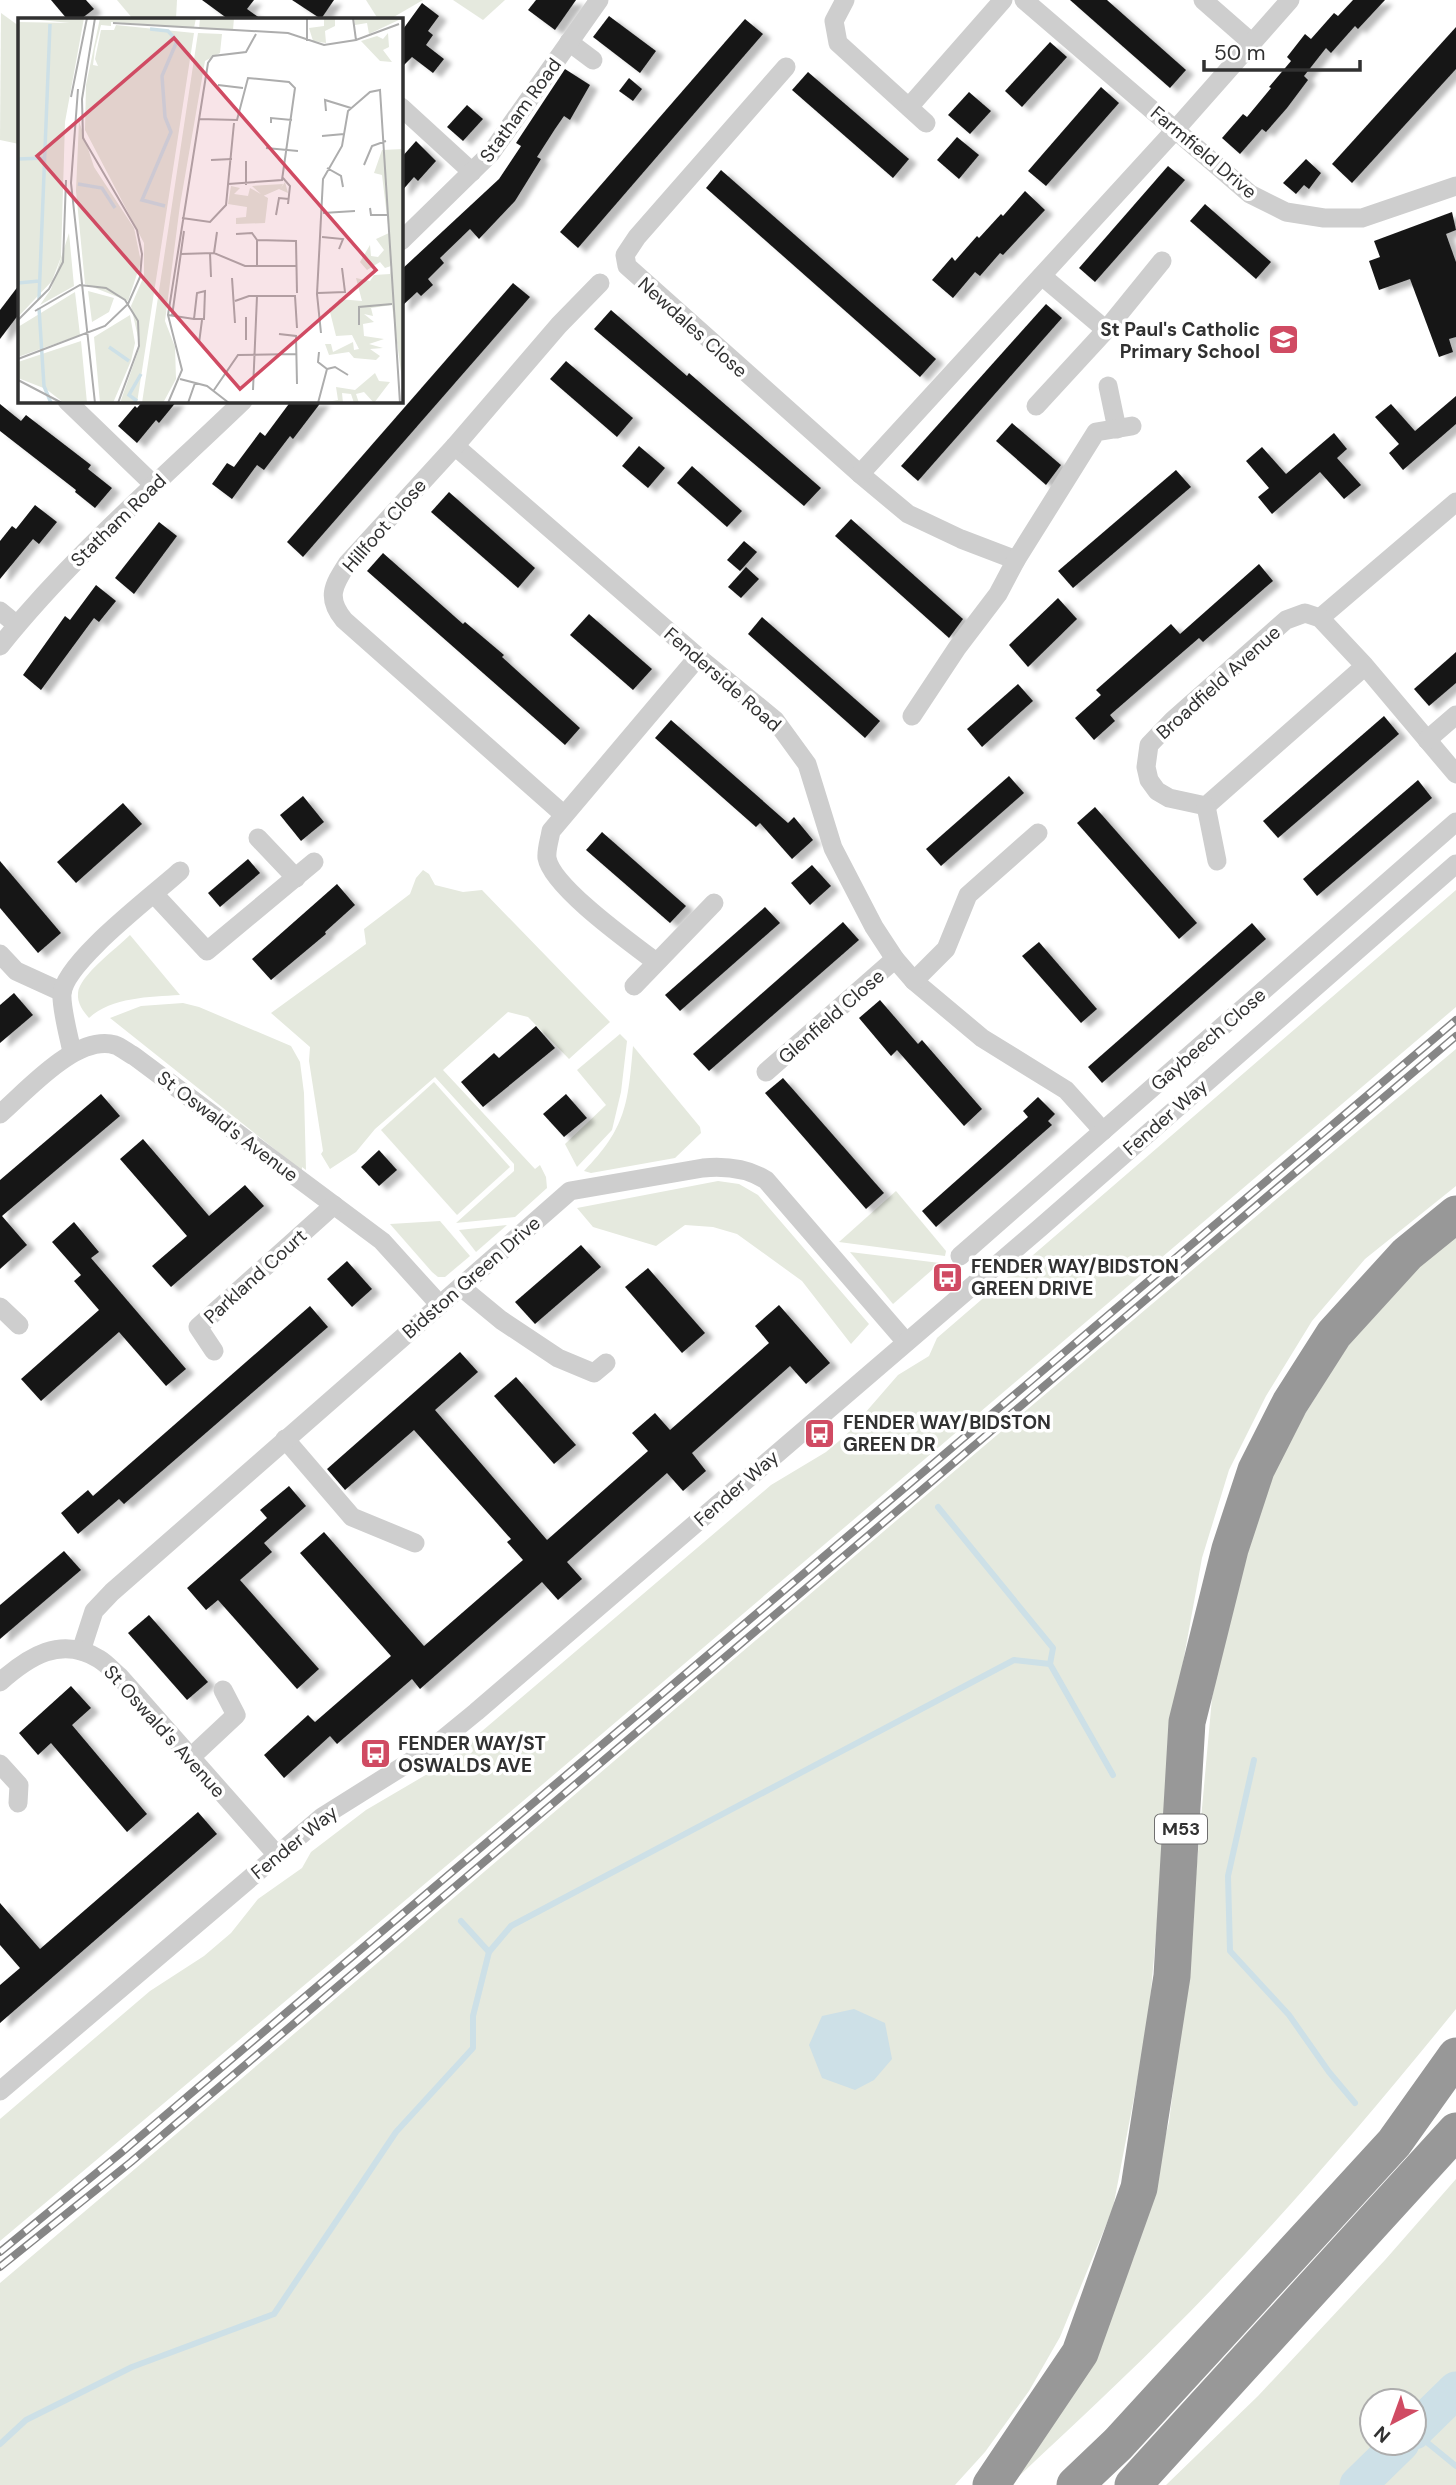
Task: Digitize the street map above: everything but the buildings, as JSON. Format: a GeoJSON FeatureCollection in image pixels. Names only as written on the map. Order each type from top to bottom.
{"type":"FeatureCollection","features":[{"type":"Feature","properties":{"kind":"highway","name":"M53"},"geometry":{"type":"LineString","coordinates":[[991,2485],[1080,2353],[1139,2189],[1172,1976],[1187,1722],[1230,1549],[1256,1470],[1290,1403],[1334,1334],[1407,1254],[1456,1214]]}},
{"type":"Feature","properties":{"kind":"highway"},"geometry":{"type":"LineString","coordinates":[[1075,2485],[1118,2445],[1394,2143],[1456,2056]]}},
{"type":"Feature","properties":{"kind":"highway"},"geometry":{"type":"LineString","coordinates":[[1425,2168],[1456,2123]]}},
{"type":"Feature","properties":{"kind":"highway"},"geometry":{"type":"LineString","coordinates":[[1133,2485],[1456,2132]]}},
{"type":"Feature","properties":{"kind":"street","name":"Statham Road"},"geometry":{"type":"LineString","coordinates":[[402,240],[472,172],[504,136],[599,0]]}},
{"type":"Feature","properties":{"kind":"street"},"geometry":{"type":"LineString","coordinates":[[845,0],[834,21],[838,43],[926,123]]}},
{"type":"Feature","properties":{"kind":"street"},"geometry":{"type":"LineString","coordinates":[[909,107],[1003,0]]}},
{"type":"Feature","properties":{"kind":"street","name":"Farmfield Drive"},"geometry":{"type":"LineString","coordinates":[[1024,0],[1250,194],[1286,212],[1324,218],[1362,218],[1456,186]]}},
{"type":"Feature","properties":{"kind":"street"},"geometry":{"type":"LineString","coordinates":[[1203,0],[1252,43]]}},
{"type":"Feature","properties":{"kind":"street"},"geometry":{"type":"LineString","coordinates":[[860,474],[1176,130],[1290,0]]}},
{"type":"Feature","properties":{"kind":"street"},"geometry":{"type":"LineString","coordinates":[[569,42],[593,60]]}},
{"type":"Feature","properties":{"kind":"street","name":"Newdales Close"},"geometry":{"type":"LineString","coordinates":[[786,67],[637,237],[625,255],[627,266],[908,514],[961,539],[1016,560]]}},
{"type":"Feature","properties":{"kind":"street"},"geometry":{"type":"LineString","coordinates":[[402,108],[472,172]]}},
{"type":"Feature","properties":{"kind":"street"},"geometry":{"type":"LineString","coordinates":[[1036,406],[1106,330],[1162,261]]}},
{"type":"Feature","properties":{"kind":"street"},"geometry":{"type":"LineString","coordinates":[[1042,276],[1106,330]]}},
{"type":"Feature","properties":{"kind":"street","name":"Hillfoot Close"},"geometry":{"type":"LineString","coordinates":[[563,814],[368,642],[337,611],[333,599],[334,584],[347,564],[455,446],[559,325],[600,283]]}},
{"type":"Feature","properties":{"kind":"street"},"geometry":{"type":"LineString","coordinates":[[912,716],[998,594],[1016,560],[1096,432],[1125,427],[1108,386]]}},
{"type":"Feature","properties":{"kind":"street"},"geometry":{"type":"LineString","coordinates":[[68,402],[153,485]]}},
{"type":"Feature","properties":{"kind":"street","name":"Statham Road"},"geometry":{"type":"LineString","coordinates":[[0,646],[42,595],[242,402]]}},
{"type":"Feature","properties":{"kind":"street","name":"Fenderside Road"},"geometry":{"type":"LineString","coordinates":[[455,446],[698,657],[775,720],[807,764],[833,848],[874,927],[895,959],[915,981],[982,1038],[1066,1090],[1103,1131]]}},
{"type":"Feature","properties":{"kind":"street"},"geometry":{"type":"LineString","coordinates":[[1456,502],[1320,618],[1365,666],[1456,774]]}},
{"type":"Feature","properties":{"kind":"street"},"geometry":{"type":"LineString","coordinates":[[0,611],[17,625]]}},
{"type":"Feature","properties":{"kind":"street","name":"Broadfield Avenue"},"geometry":{"type":"LineString","coordinates":[[1206,806],[1169,799],[1157,791],[1149,780],[1146,767],[1149,745],[1173,720],[1286,620],[1305,613],[1320,618]]}},
{"type":"Feature","properties":{"kind":"street"},"geometry":{"type":"LineString","coordinates":[[656,962],[616,932],[557,879],[547,858],[551,831],[563,814],[698,657]]}},
{"type":"Feature","properties":{"kind":"street"},"geometry":{"type":"LineString","coordinates":[[1217,861],[1206,806],[1365,666]]}},
{"type":"Feature","properties":{"kind":"street"},"geometry":{"type":"LineString","coordinates":[[1427,740],[1456,715]]}},
{"type":"Feature","properties":{"kind":"street","name":"Gaybeech Close"},"geometry":{"type":"LineString","coordinates":[[960,1256],[1456,822]]}},
{"type":"Feature","properties":{"kind":"street"},"geometry":{"type":"LineString","coordinates":[[915,981],[946,949],[968,895],[1038,834]]}},
{"type":"Feature","properties":{"kind":"street"},"geometry":{"type":"LineString","coordinates":[[258,838],[296,878]]}},
{"type":"Feature","properties":{"kind":"street"},"geometry":{"type":"LineString","coordinates":[[155,894],[207,951],[314,862]]}},
{"type":"Feature","properties":{"kind":"street","name":"Fender Way"},"geometry":{"type":"LineString","coordinates":[[0,2091],[322,1817],[432,1748],[476,1712],[1041,1227],[1456,864]]}},
{"type":"Feature","properties":{"kind":"street"},"geometry":{"type":"LineString","coordinates":[[72,1052],[62,992],[75,969],[93,947],[180,871]]}},
{"type":"Feature","properties":{"kind":"street"},"geometry":{"type":"LineString","coordinates":[[634,986],[713,902]]}},
{"type":"Feature","properties":{"kind":"street"},"geometry":{"type":"LineString","coordinates":[[0,954],[16,971],[62,992]]}},
{"type":"Feature","properties":{"kind":"street","name":"Glenfield Close"},"geometry":{"type":"LineString","coordinates":[[766,1072],[895,959]]}},
{"type":"Feature","properties":{"kind":"street","name":"St Oswald's Avenue"},"geometry":{"type":"LineString","coordinates":[[0,1114],[72,1052],[91,1045],[114,1045],[134,1056],[382,1241],[440,1305]]}},
{"type":"Feature","properties":{"kind":"street","name":"Bidston Green Drive"},"geometry":{"type":"LineString","coordinates":[[81,1651],[94,1612],[112,1592],[570,1191],[720,1167],[753,1172],[766,1181],[906,1342]]}},
{"type":"Feature","properties":{"kind":"street"},"geometry":{"type":"LineString","coordinates":[[1022,1203],[1041,1227]]}},
{"type":"Feature","properties":{"kind":"street","name":"Parkland Court"},"geometry":{"type":"LineString","coordinates":[[214,1351],[198,1327],[334,1205]]}},
{"type":"Feature","properties":{"kind":"street"},"geometry":{"type":"LineString","coordinates":[[461,1287],[501,1320],[558,1359],[594,1373],[606,1363]]}},
{"type":"Feature","properties":{"kind":"street"},"geometry":{"type":"LineString","coordinates":[[0,1307],[19,1325]]}},
{"type":"Feature","properties":{"kind":"street"},"geometry":{"type":"LineString","coordinates":[[285,1439],[352,1517],[415,1543]]}},
{"type":"Feature","properties":{"kind":"street"},"geometry":{"type":"LineString","coordinates":[[0,1682],[33,1656],[53,1649],[81,1651]]}},
{"type":"Feature","properties":{"kind":"street","name":"St Oswald's Avenue"},"geometry":{"type":"LineString","coordinates":[[81,1651],[99,1659],[120,1676],[277,1855]]}},
{"type":"Feature","properties":{"kind":"street"},"geometry":{"type":"LineString","coordinates":[[190,1758],[236,1715],[223,1690]]}},
{"type":"Feature","properties":{"kind":"street"},"geometry":{"type":"LineString","coordinates":[[0,1764],[19,1784],[18,1803]]}},
{"type":"Feature","properties":{"kind":"shaded area"},"geometry":{"type":"Polygon","coordinates":[[[117,0],[177,0],[176,18],[132,18],[117,0]]]}},
{"type":"Feature","properties":{"kind":"shaded area"},"geometry":{"type":"Polygon","coordinates":[[[366,0],[423,0],[392,18],[377,18],[366,0]]]}},
{"type":"Feature","properties":{"kind":"shaded area"},"geometry":{"type":"Polygon","coordinates":[[[453,0],[505,0],[483,20],[453,0]]]}},
{"type":"Feature","properties":{"kind":"shaded area"},"geometry":{"type":"Polygon","coordinates":[[[1,13],[18,25],[18,144],[0,140],[1,13]]]}},
{"type":"Feature","properties":{"kind":"shaded area"},"geometry":{"type":"Polygon","coordinates":[[[423,870],[429,874],[435,885],[463,892],[482,890],[610,1022],[569,1059],[528,1017],[508,1012],[443,1070],[535,1169],[540,1165],[546,1177],[547,1188],[515,1217],[456,1223],[514,1171],[514,1164],[435,1077],[375,1129],[356,1152],[330,1169],[321,1154],[323,1151],[309,1061],[310,1047],[271,1013],[366,944],[364,929],[410,894],[416,878],[423,870]]]}},
{"type":"Feature","properties":{"kind":"shaded area"},"geometry":{"type":"Polygon","coordinates":[[[1456,890],[1456,1007],[496,1824],[0,2241],[0,2119],[150,1991],[204,1956],[231,1933],[258,1899],[302,1868],[311,1852],[366,1810],[441,1766],[771,1485],[826,1452],[845,1436],[898,1375],[929,1356],[937,1338],[1456,890]]]}},
{"type":"Feature","properties":{"kind":"shaded area"},"geometry":{"type":"Polygon","coordinates":[[[130,935],[180,995],[120,1002],[89,1018],[78,1000],[80,986],[91,971],[130,935]]]}},
{"type":"Feature","properties":{"kind":"shaded area"},"geometry":{"type":"Polygon","coordinates":[[[183,1003],[199,1007],[291,1046],[300,1062],[304,1093],[306,1170],[302,1167],[302,1171],[110,1018],[141,1006],[183,1003]]]}},
{"type":"Feature","properties":{"kind":"shaded area"},"geometry":{"type":"Polygon","coordinates":[[[620,1034],[627,1041],[621,1092],[612,1130],[577,1167],[565,1144],[606,1105],[577,1070],[620,1034]]]}},
{"type":"Feature","properties":{"kind":"shaded area"},"geometry":{"type":"Polygon","coordinates":[[[633,1046],[700,1127],[701,1133],[675,1158],[591,1173],[584,1171],[617,1128],[626,1100],[633,1046]]]}},
{"type":"Feature","properties":{"kind":"shaded area"},"geometry":{"type":"Polygon","coordinates":[[[1456,1049],[1456,1186],[1365,1259],[1312,1321],[1266,1396],[1229,1470],[1202,1558],[1178,1690],[1148,2024],[1113,2208],[1060,2337],[1029,2391],[985,2452],[955,2485],[0,2485],[0,2283],[1456,1049]]]}},
{"type":"Feature","properties":{"kind":"shaded area"},"geometry":{"type":"Polygon","coordinates":[[[434,1082],[510,1167],[457,1215],[381,1130],[434,1082]]]}},
{"type":"Feature","properties":{"kind":"shaded area"},"geometry":{"type":"Polygon","coordinates":[[[718,1181],[739,1184],[758,1195],[869,1324],[851,1344],[802,1281],[737,1234],[713,1227],[685,1225],[656,1246],[593,1227],[577,1208],[718,1181]]]}},
{"type":"Feature","properties":{"kind":"shaded area"},"geometry":{"type":"Polygon","coordinates":[[[896,1191],[946,1251],[945,1256],[839,1242],[896,1191]]]}},
{"type":"Feature","properties":{"kind":"shaded area"},"geometry":{"type":"Polygon","coordinates":[[[440,1221],[470,1256],[445,1277],[438,1277],[432,1272],[390,1224],[440,1221]]]}},
{"type":"Feature","properties":{"kind":"shaded area"},"geometry":{"type":"Polygon","coordinates":[[[507,1225],[476,1252],[459,1230],[507,1225]]]}},
{"type":"Feature","properties":{"kind":"shaded area"},"geometry":{"type":"Polygon","coordinates":[[[1456,1234],[1456,2009],[1338,2150],[1246,2253],[1142,2360],[1016,2479],[1134,2257],[1169,2122],[1184,2006],[1212,1698],[1246,1534],[1283,1449],[1345,1350],[1385,1294],[1456,1234]]]}},
{"type":"Feature","properties":{"kind":"shaded area"},"geometry":{"type":"Polygon","coordinates":[[[850,1252],[940,1263],[893,1304],[850,1252]]]}},
{"type":"Feature","properties":{"kind":"shaded area"},"geometry":{"type":"Polygon","coordinates":[[[854,2009],[885,2023],[892,2059],[874,2080],[855,2090],[822,2078],[809,2045],[822,2016],[854,2009]]]}},
{"type":"Feature","properties":{"kind":"shaded area"},"geometry":{"type":"Polygon","coordinates":[[[1456,2179],[1456,2385],[1428,2412],[1428,2387],[1358,2387],[1358,2457],[1380,2457],[1351,2485],[1166,2485],[1258,2396],[1385,2260],[1456,2179]]]}},
{"type":"Feature","properties":{"kind":"shaded area"},"geometry":{"type":"Polygon","coordinates":[[[1456,2397],[1456,2485],[1367,2485],[1396,2457],[1428,2457],[1428,2425],[1456,2397]]]}},
{"type":"Feature","properties":{"kind":"waterway"},"geometry":{"type":"LineString","coordinates":[[0,2444],[26,2420],[132,2367],[274,2314],[396,2132],[473,2048],[473,2016],[489,1952],[511,1926],[1014,1660],[1050,1664],[1053,1648],[938,1507]]}},
{"type":"Feature","properties":{"kind":"waterway"},"geometry":{"type":"LineString","coordinates":[[1050,1664],[1113,1775]]}},
{"type":"Feature","properties":{"kind":"waterway"},"geometry":{"type":"LineString","coordinates":[[1254,1760],[1228,1876],[1230,1951],[1289,2015],[1329,2072],[1355,2103]]}},
{"type":"Feature","properties":{"kind":"waterway"},"geometry":{"type":"LineString","coordinates":[[461,1921],[489,1952]]}},
{"type":"Feature","properties":{"kind":"waterway"},"geometry":{"type":"LineString","coordinates":[[1428,2417],[1456,2390]]}},
{"type":"Feature","properties":{"kind":"waterway"},"geometry":{"type":"LineString","coordinates":[[1428,2443],[1456,2466]]}},
{"type":"Feature","properties":{"kind":"waterway"},"geometry":{"type":"LineString","coordinates":[[1358,2485],[1387,2457]]}},
{"type":"Feature","properties":{"kind":"railway"},"geometry":{"type":"LineString","coordinates":[[0,2252],[122,2152],[1456,1020]]}},
{"type":"Feature","properties":{"kind":"railway"},"geometry":{"type":"LineString","coordinates":[[0,2267],[131,2162],[1456,1036]]}},
{"type":"Feature","properties":{"kind":"place","name":"St Paul's Catholic Primary School"},"geometry":{"type":"Point","coordinates":[1283,340]}},
{"type":"Feature","properties":{"kind":"place","name":"FENDER WAY/BIDSTON GREEN DRIVE"},"geometry":{"type":"Point","coordinates":[948,1277]}},
{"type":"Feature","properties":{"kind":"place","name":"FENDER WAY/BIDSTON GREEN DR"},"geometry":{"type":"Point","coordinates":[820,1433]}},
{"type":"Feature","properties":{"kind":"place","name":"FENDER WAY/ST OSWALDS AVE"},"geometry":{"type":"Point","coordinates":[375,1754]}}]}
